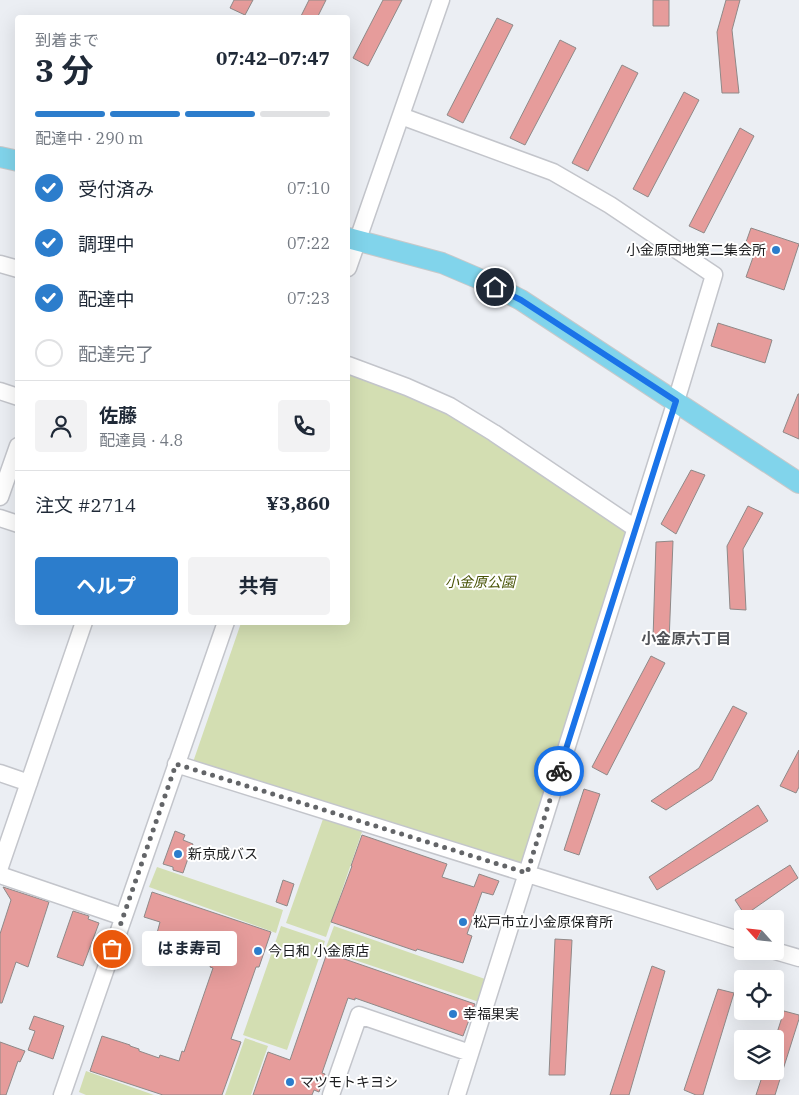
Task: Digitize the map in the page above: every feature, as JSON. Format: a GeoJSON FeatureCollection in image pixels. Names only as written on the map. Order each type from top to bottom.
{"type":"FeatureCollection","features":[{"type":"Feature","properties":{"kind":"main road"},"geometry":{"type":"LineString","coordinates":[[0,157],[15,160]]}},
{"type":"Feature","properties":{"kind":"main road"},"geometry":{"type":"LineString","coordinates":[[353,239],[442,263],[513,296],[570,331],[799,483]]}},
{"type":"Feature","properties":{"kind":"street"},"geometry":{"type":"LineString","coordinates":[[350,256],[353,239],[401,116],[441,0]]}},
{"type":"Feature","properties":{"kind":"street"},"geometry":{"type":"LineString","coordinates":[[401,116],[553,172],[610,205],[714,275],[457,1095]]}},
{"type":"Feature","properties":{"kind":"street"},"geometry":{"type":"LineString","coordinates":[[0,264],[15,268]]}},
{"type":"Feature","properties":{"kind":"street"},"geometry":{"type":"LineString","coordinates":[[350,366],[408,387],[450,406],[498,435],[635,528]]}},
{"type":"Feature","properties":{"kind":"street"},"geometry":{"type":"LineString","coordinates":[[0,391],[15,396]]}},
{"type":"Feature","properties":{"kind":"street"},"geometry":{"type":"LineString","coordinates":[[0,497],[15,454]]}},
{"type":"Feature","properties":{"kind":"street"},"geometry":{"type":"LineString","coordinates":[[0,518],[15,523]]}},
{"type":"Feature","properties":{"kind":"street"},"geometry":{"type":"LineString","coordinates":[[0,867],[83,625]]}},
{"type":"Feature","properties":{"kind":"street"},"geometry":{"type":"LineString","coordinates":[[62,1095],[225,625]]}},
{"type":"Feature","properties":{"kind":"street"},"geometry":{"type":"LineString","coordinates":[[176,764],[734,938]]}},
{"type":"Feature","properties":{"kind":"street"},"geometry":{"type":"LineString","coordinates":[[0,773],[29,783]]}},
{"type":"Feature","properties":{"kind":"street"},"geometry":{"type":"LineString","coordinates":[[0,875],[123,916]]}},
{"type":"Feature","properties":{"kind":"street"},"geometry":{"type":"LineString","coordinates":[[784,954],[799,958]]}},
{"type":"Feature","properties":{"kind":"street"},"geometry":{"type":"LineString","coordinates":[[331,1095],[359,1015],[470,1053]]}},
{"type":"Feature","properties":{"kind":"green space","name":"小金原公園"},"geometry":{"type":"Polygon","coordinates":[[[350,366],[397,383],[635,528],[527,873],[191,768],[240,625],[350,625],[350,366]]]}},
{"type":"Feature","properties":{"kind":"green space"},"geometry":{"type":"Polygon","coordinates":[[[323,819],[363,829],[326,937],[286,923],[323,819]]]}},
{"type":"Feature","properties":{"kind":"green space"},"geometry":{"type":"Polygon","coordinates":[[[157,867],[283,910],[276,933],[149,887],[157,867]]]}},
{"type":"Feature","properties":{"kind":"green space"},"geometry":{"type":"Polygon","coordinates":[[[281,926],[325,941],[287,1050],[243,1035],[281,926]]]}},
{"type":"Feature","properties":{"kind":"green space"},"geometry":{"type":"Polygon","coordinates":[[[334,926],[485,979],[479,1002],[325,950],[334,926]]]}},
{"type":"Feature","properties":{"kind":"green space"},"geometry":{"type":"Polygon","coordinates":[[[245,1038],[268,1046],[251,1095],[225,1095],[245,1038]]]}},
{"type":"Feature","properties":{"kind":"green space"},"geometry":{"type":"Polygon","coordinates":[[[86,1071],[154,1095],[86,1095],[79,1092],[86,1071]]]}},
{"type":"Feature","properties":{"kind":"building"},"geometry":{"type":"Polygon","coordinates":[[[234,0],[253,0],[245,15],[230,8],[234,0]]]}},
{"type":"Feature","properties":{"kind":"building"},"geometry":{"type":"Polygon","coordinates":[[[309,0],[326,0],[318,15],[302,15],[309,0]]]}},
{"type":"Feature","properties":{"kind":"building"},"geometry":{"type":"Polygon","coordinates":[[[383,0],[402,0],[368,66],[353,58],[383,0]]]}},
{"type":"Feature","properties":{"kind":"building"},"geometry":{"type":"Polygon","coordinates":[[[653,0],[669,0],[669,26],[653,26],[653,0]]]}},
{"type":"Feature","properties":{"kind":"building"},"geometry":{"type":"Polygon","coordinates":[[[726,0],[740,0],[732,30],[739,93],[722,93],[717,32],[726,0]]]}},
{"type":"Feature","properties":{"kind":"building"},"geometry":{"type":"Polygon","coordinates":[[[497,18],[513,25],[463,123],[447,115],[497,18]]]}},
{"type":"Feature","properties":{"kind":"building"},"geometry":{"type":"Polygon","coordinates":[[[560,40],[576,48],[525,145],[510,138],[560,40]]]}},
{"type":"Feature","properties":{"kind":"building"},"geometry":{"type":"Polygon","coordinates":[[[622,65],[638,73],[588,171],[572,163],[622,65]]]}},
{"type":"Feature","properties":{"kind":"building"},"geometry":{"type":"Polygon","coordinates":[[[684,92],[699,100],[648,197],[633,189],[684,92]]]}},
{"type":"Feature","properties":{"kind":"building"},"geometry":{"type":"Polygon","coordinates":[[[740,128],[754,136],[704,233],[689,226],[740,128]]]}},
{"type":"Feature","properties":{"kind":"building"},"geometry":{"type":"Polygon","coordinates":[[[751,228],[799,244],[784,290],[746,277],[756,249],[745,245],[751,228]]]}},
{"type":"Feature","properties":{"kind":"building"},"geometry":{"type":"Polygon","coordinates":[[[718,323],[772,340],[765,363],[711,346],[718,323]]]}},
{"type":"Feature","properties":{"kind":"building"},"geometry":{"type":"Polygon","coordinates":[[[799,394],[799,439],[783,432],[799,394]]]}},
{"type":"Feature","properties":{"kind":"building"},"geometry":{"type":"Polygon","coordinates":[[[691,470],[705,475],[676,534],[661,524],[691,470]]]}},
{"type":"Feature","properties":{"kind":"building"},"geometry":{"type":"Polygon","coordinates":[[[748,506],[763,513],[743,549],[746,610],[730,609],[727,546],[748,506]]]}},
{"type":"Feature","properties":{"kind":"building"},"geometry":{"type":"Polygon","coordinates":[[[673,541],[669,642],[653,639],[656,542],[673,541]]]}},
{"type":"Feature","properties":{"kind":"building"},"geometry":{"type":"Polygon","coordinates":[[[651,656],[665,663],[607,775],[592,767],[651,656]]]}},
{"type":"Feature","properties":{"kind":"building"},"geometry":{"type":"Polygon","coordinates":[[[733,706],[747,713],[712,780],[666,810],[651,801],[699,768],[733,706]]]}},
{"type":"Feature","properties":{"kind":"building"},"geometry":{"type":"Polygon","coordinates":[[[799,750],[799,787],[796,793],[780,786],[799,750]]]}},
{"type":"Feature","properties":{"kind":"building"},"geometry":{"type":"Polygon","coordinates":[[[584,789],[600,794],[579,855],[564,850],[584,789]]]}},
{"type":"Feature","properties":{"kind":"building"},"geometry":{"type":"Polygon","coordinates":[[[758,805],[768,821],[657,890],[649,877],[758,805]]]}},
{"type":"Feature","properties":{"kind":"building","name":"新京成バス"},"geometry":{"type":"Polygon","coordinates":[[[175,831],[185,835],[183,840],[193,844],[183,873],[163,864],[175,831]]]}},
{"type":"Feature","properties":{"kind":"building"},"geometry":{"type":"Polygon","coordinates":[[[362,835],[447,864],[442,877],[474,887],[479,874],[499,881],[493,895],[482,892],[467,934],[472,936],[463,963],[417,949],[416,951],[331,922],[362,835]]]}},
{"type":"Feature","properties":{"kind":"building"},"geometry":{"type":"Polygon","coordinates":[[[790,865],[798,878],[752,910],[742,910],[735,900],[790,865]]]}},
{"type":"Feature","properties":{"kind":"building"},"geometry":{"type":"Polygon","coordinates":[[[283,880],[294,884],[287,906],[276,902],[283,880]]]}},
{"type":"Feature","properties":{"kind":"building"},"geometry":{"type":"Polygon","coordinates":[[[3,887],[49,902],[28,967],[16,962],[2,1003],[0,1003],[0,934],[11,900],[3,887]]]}},
{"type":"Feature","properties":{"kind":"building"},"geometry":{"type":"Polygon","coordinates":[[[152,892],[271,932],[259,967],[256,967],[231,1039],[241,1042],[222,1095],[163,1095],[90,1071],[102,1036],[130,1045],[139,1049],[139,1051],[159,1058],[160,1055],[179,1061],[182,1051],[184,1052],[213,968],[210,967],[214,954],[157,933],[160,922],[144,917],[152,892]]]}},
{"type":"Feature","properties":{"kind":"building"},"geometry":{"type":"Polygon","coordinates":[[[73,911],[89,916],[88,919],[99,923],[83,966],[57,957],[73,911]]]}},
{"type":"Feature","properties":{"kind":"building"},"geometry":{"type":"Polygon","coordinates":[[[555,939],[572,940],[565,1075],[549,1075],[555,939]]]}},
{"type":"Feature","properties":{"kind":"building"},"geometry":{"type":"Polygon","coordinates":[[[327,953],[475,1004],[463,1036],[355,998],[355,1000],[348,998],[322,1073],[325,1074],[319,1092],[314,1090],[312,1095],[253,1095],[268,1052],[290,1060],[327,953]]]}},
{"type":"Feature","properties":{"kind":"building"},"geometry":{"type":"Polygon","coordinates":[[[652,966],[665,971],[629,1095],[610,1095],[652,966]]]}},
{"type":"Feature","properties":{"kind":"building"},"geometry":{"type":"Polygon","coordinates":[[[718,989],[734,993],[703,1095],[696,1095],[684,1090],[718,989]]]}},
{"type":"Feature","properties":{"kind":"building"},"geometry":{"type":"Polygon","coordinates":[[[784,1011],[799,1015],[784,1066],[784,1030],[778,1030],[781,1020],[784,1020],[784,1011]]]}},
{"type":"Feature","properties":{"kind":"building"},"geometry":{"type":"Polygon","coordinates":[[[34,1016],[64,1026],[53,1059],[28,1050],[35,1031],[29,1029],[34,1016]]]}},
{"type":"Feature","properties":{"kind":"building"},"geometry":{"type":"Polygon","coordinates":[[[0,1042],[25,1051],[20,1062],[18,1061],[6,1095],[0,1095],[0,1042]]]}},
{"type":"Feature","properties":{"kind":"building"},"geometry":{"type":"Polygon","coordinates":[[[761,1080],[780,1080],[775,1095],[756,1095],[761,1080]]]}},
{"type":"Feature","properties":{"kind":"way so far"},"geometry":{"type":"LineString","coordinates":[[112,949],[176,764],[527,873],[559,771]]}},
{"type":"Feature","properties":{"kind":"place","name":"小金原団地第二集会所"},"geometry":{"type":"Point","coordinates":[776,250]}},
{"type":"Feature","properties":{"kind":"place","name":"新京成バス"},"geometry":{"type":"Point","coordinates":[178,854]}},
{"type":"Feature","properties":{"kind":"place","name":"松戸市立小金原保育所"},"geometry":{"type":"Point","coordinates":[463,922]}},
{"type":"Feature","properties":{"kind":"place","name":"はま寿司"},"geometry":{"type":"Point","coordinates":[112,949]}},
{"type":"Feature","properties":{"kind":"place","name":"今日和 小金原店"},"geometry":{"type":"Point","coordinates":[258,951]}},
{"type":"Feature","properties":{"kind":"place","name":"幸福果実"},"geometry":{"type":"Point","coordinates":[453,1014]}},
{"type":"Feature","properties":{"kind":"place","name":"マツモトキヨシ"},"geometry":{"type":"Point","coordinates":[290,1082]}},
{"type":"Feature","properties":{"kind":"district","name":"小金原六丁目"},"geometry":{"type":"Point","coordinates":[686,639]}},
{"type":"Feature","properties":{"kind":"route"},"geometry":{"type":"LineString","coordinates":[[495,287],[521,300],[676,401],[559,771]]}}]}
